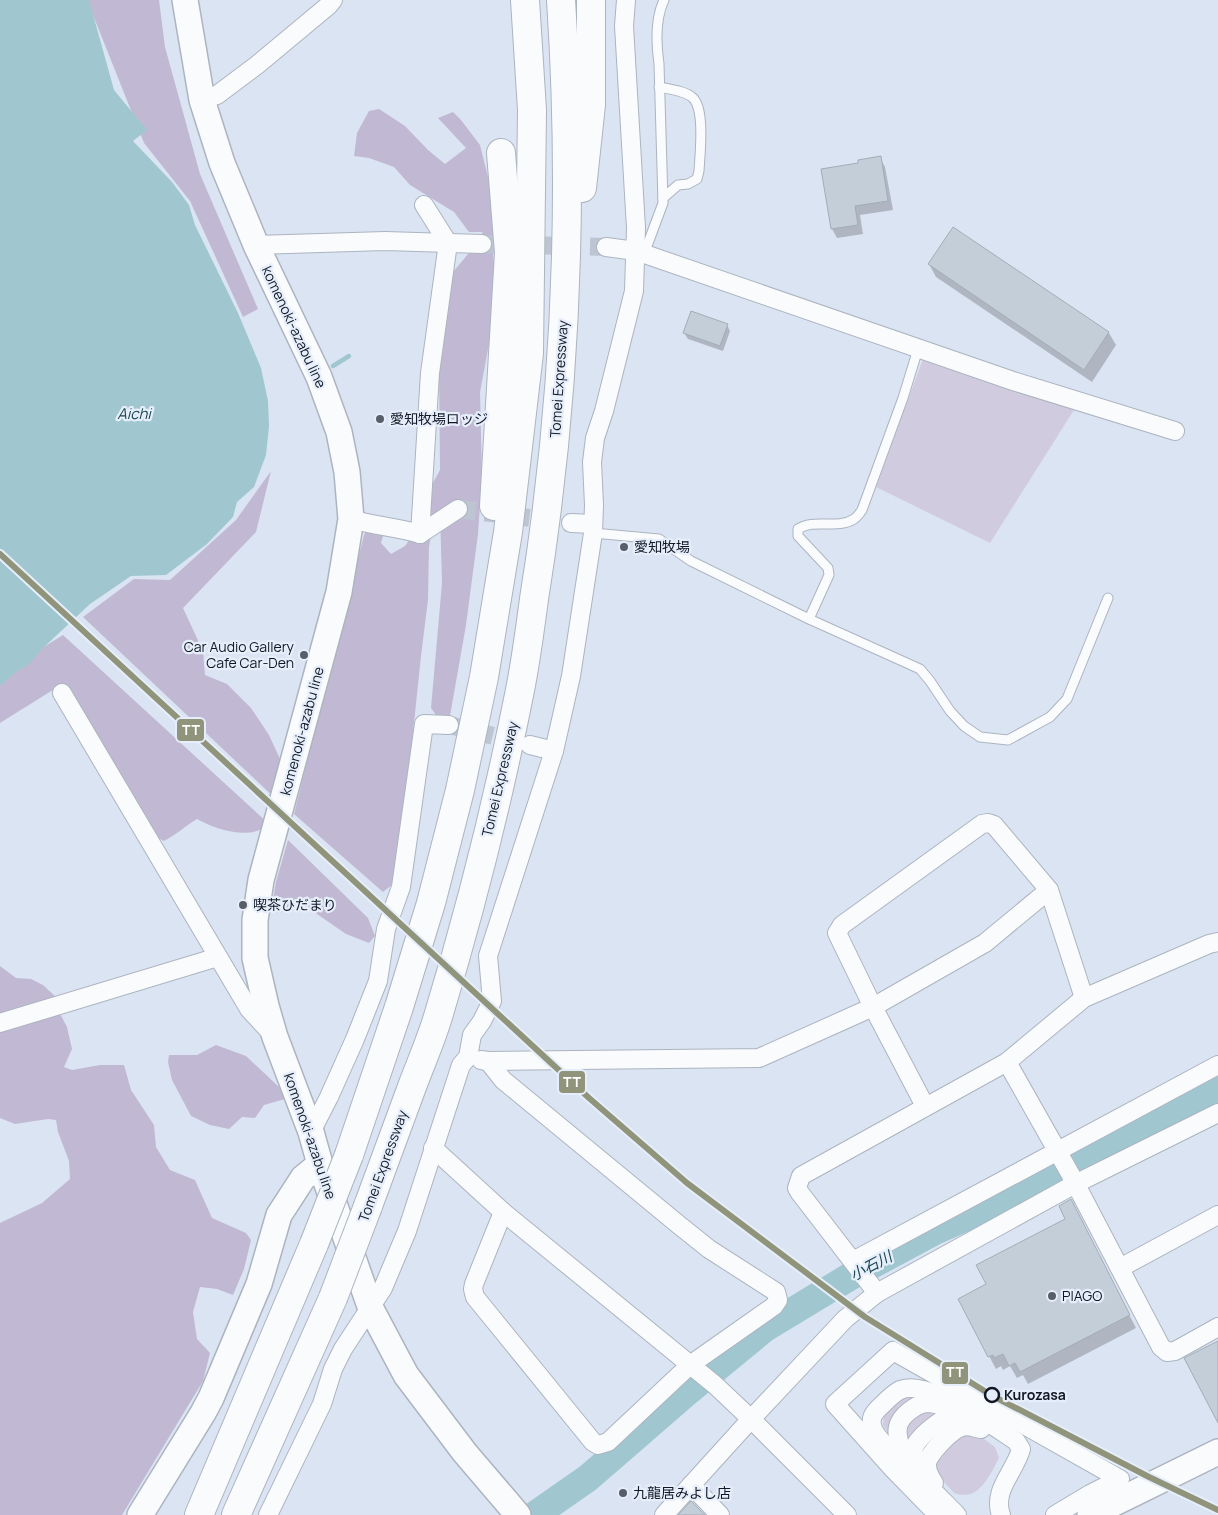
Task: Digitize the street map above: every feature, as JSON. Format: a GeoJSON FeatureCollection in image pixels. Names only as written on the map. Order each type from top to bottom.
{"type":"FeatureCollection","features":[{"type":"Feature","properties":{"kind":"highway"},"geometry":{"type":"LineString","coordinates":[[199,1515],[314,1244],[349,1155],[399,1007],[431,903],[460,790],[484,677],[508,532],[529,353],[532,110],[525,0]]}},
{"type":"Feature","properties":{"kind":"highway","name":"Tomei Expressway"},"geometry":{"type":"LineString","coordinates":[[236,1515],[333,1298],[436,1023],[496,801],[520,688],[543,544],[558,399],[565,268],[566,157],[564,42],[561,0]]}},
{"type":"Feature","properties":{"kind":"highway"},"geometry":{"type":"LineString","coordinates":[[558,399],[591,105],[591,0]]}},
{"type":"Feature","properties":{"kind":"highway"},"geometry":{"type":"LineString","coordinates":[[484,677],[509,253],[501,153]]}},
{"type":"Feature","properties":{"kind":"main road","name":"komenoki-azabu line"},"geometry":{"type":"LineString","coordinates":[[185,0],[202,100],[222,163],[256,245],[319,377],[336,423],[347,472],[351,519],[340,592],[261,880],[255,920],[255,958],[275,1037],[311,1132],[320,1164],[371,1308],[406,1375],[465,1452],[518,1515]]}},
{"type":"Feature","properties":{"kind":"main road"},"geometry":{"type":"LineString","coordinates":[[140,1515],[211,1398],[259,1284],[279,1215],[303,1178],[320,1164]]}},
{"type":"Feature","properties":{"kind":"main road"},"geometry":{"type":"LineString","coordinates":[[1090,1515],[1218,1452]]}},
{"type":"Feature","properties":{"kind":"street"},"geometry":{"type":"LineString","coordinates":[[202,100],[217,95],[257,65],[333,0]]}},
{"type":"Feature","properties":{"kind":"street"},"geometry":{"type":"LineString","coordinates":[[268,1515],[322,1404],[333,1369],[343,1349],[383,1288],[407,1231],[461,1065],[468,1057],[472,1035],[482,1021],[492,1001],[488,956],[554,751],[571,676],[593,529],[592,462],[595,438],[604,410],[634,291],[640,252],[636,228],[624,26],[626,0]]}},
{"type":"Feature","properties":{"kind":"street"},"geometry":{"type":"LineString","coordinates":[[420,534],[430,373],[448,243],[424,205]]}},
{"type":"Feature","properties":{"kind":"street"},"geometry":{"type":"LineString","coordinates":[[256,245],[385,241],[482,244]]}},
{"type":"Feature","properties":{"kind":"street"},"geometry":{"type":"LineString","coordinates":[[606,247],[640,252],[1013,381],[1175,431]]}},
{"type":"Feature","properties":{"kind":"street"},"geometry":{"type":"LineString","coordinates":[[420,534],[458,509]]}},
{"type":"Feature","properties":{"kind":"street"},"geometry":{"type":"LineString","coordinates":[[351,519],[371,525],[407,530],[420,534]]}},
{"type":"Feature","properties":{"kind":"street"},"geometry":{"type":"LineString","coordinates":[[571,523],[593,529]]}},
{"type":"Feature","properties":{"kind":"street"},"geometry":{"type":"LineString","coordinates":[[62,693],[249,1009],[275,1037]]}},
{"type":"Feature","properties":{"kind":"street"},"geometry":{"type":"LineString","coordinates":[[311,1132],[333,1089],[378,981],[386,929],[401,887],[424,724],[449,725]]}},
{"type":"Feature","properties":{"kind":"street"},"geometry":{"type":"LineString","coordinates":[[530,745],[554,751]]}},
{"type":"Feature","properties":{"kind":"street"},"geometry":{"type":"LineString","coordinates":[[925,1106],[873,1007],[839,936],[838,929],[982,824],[988,823],[994,826],[1049,890],[1084,998]]}},
{"type":"Feature","properties":{"kind":"street"},"geometry":{"type":"LineString","coordinates":[[468,1057],[488,1061],[759,1058],[873,1007],[985,943],[1049,890]]}},
{"type":"Feature","properties":{"kind":"street"},"geometry":{"type":"LineString","coordinates":[[874,1289],[800,1193],[798,1188],[801,1176],[1007,1062],[1084,998],[1209,944],[1218,942]]}},
{"type":"Feature","properties":{"kind":"street"},"geometry":{"type":"LineString","coordinates":[[0,1023],[218,957]]}},
{"type":"Feature","properties":{"kind":"street"},"geometry":{"type":"LineString","coordinates":[[488,1061],[503,1080],[679,1225],[709,1249],[776,1292],[779,1296],[777,1304],[690,1365],[608,1442],[598,1445],[593,1442],[475,1297],[474,1284],[503,1212]]}},
{"type":"Feature","properties":{"kind":"street"},"geometry":{"type":"LineString","coordinates":[[1007,1062],[1059,1154],[1161,1347],[1167,1352],[1175,1351],[1218,1327]]}},
{"type":"Feature","properties":{"kind":"street"},"geometry":{"type":"LineString","coordinates":[[854,1264],[1059,1154],[1218,1065]]}},
{"type":"Feature","properties":{"kind":"street"},"geometry":{"type":"LineString","coordinates":[[664,1515],[751,1418],[874,1289],[1073,1181],[1218,1113]]}},
{"type":"Feature","properties":{"kind":"street"},"geometry":{"type":"LineString","coordinates":[[433,1148],[503,1212],[715,1385],[751,1418],[847,1515]]}},
{"type":"Feature","properties":{"kind":"street"},"geometry":{"type":"LineString","coordinates":[[1120,1268],[1218,1215]]}},
{"type":"Feature","properties":{"kind":"street"},"geometry":{"type":"LineString","coordinates":[[938,1515],[893,1469],[836,1404],[893,1351],[1120,1479],[1055,1515]]}},
{"type":"Feature","properties":{"kind":"street"},"geometry":{"type":"LineString","coordinates":[[957,1515],[906,1461],[874,1431],[871,1421],[874,1412],[899,1390],[909,1388],[924,1391],[965,1407],[1016,1441],[1022,1449],[1019,1458],[1004,1483],[999,1497],[999,1507],[1002,1515]]}},
{"type":"Feature","properties":{"kind":"street"},"geometry":{"type":"LineString","coordinates":[[968,1515],[934,1483],[906,1461],[882,1432],[878,1422],[883,1411],[895,1399],[907,1392],[915,1392],[937,1399],[982,1429],[1010,1452],[1007,1464],[990,1492],[989,1504],[993,1515]]}},
{"type":"Feature","properties":{"kind":"street"},"geometry":{"type":"LineString","coordinates":[[906,1461],[913,1457],[914,1447],[938,1422],[962,1415]]}},
{"type":"Feature","properties":{"kind":"street"},"geometry":{"type":"LineString","coordinates":[[934,1483],[928,1473],[926,1462],[932,1453],[959,1428],[967,1426],[982,1429]]}},
{"type":"Feature","properties":{"kind":"street"},"geometry":{"type":"LineString","coordinates":[[691,1485],[720,1515]]}},
{"type":"Feature","properties":{"kind":"lane"},"geometry":{"type":"LineString","coordinates":[[640,252],[663,202],[656,43],[660,8],[664,0]]}},
{"type":"Feature","properties":{"kind":"lane"},"geometry":{"type":"LineString","coordinates":[[659,87],[692,97],[699,109],[700,164],[697,179],[688,184],[678,185],[663,198]]}},
{"type":"Feature","properties":{"kind":"lane"},"geometry":{"type":"LineString","coordinates":[[809,619],[829,576],[828,568],[798,536],[798,529],[804,525],[842,524],[854,519],[862,510],[903,398],[918,349]]}},
{"type":"Feature","properties":{"kind":"lane"},"geometry":{"type":"LineString","coordinates":[[593,529],[659,539],[691,561],[809,619],[920,670],[930,681],[950,711],[964,726],[980,737],[1008,740],[1050,717],[1067,700],[1108,598]]}},
{"type":"Feature","properties":{"kind":"shaded area"},"geometry":{"type":"Polygon","coordinates":[[[87,0],[159,0],[165,47],[200,174],[258,309],[243,317],[190,201],[144,143],[87,0]]]}},
{"type":"Feature","properties":{"kind":"shaded area"},"geometry":{"type":"Polygon","coordinates":[[[379,109],[405,126],[428,150],[445,164],[466,148],[438,118],[453,112],[480,145],[494,201],[493,254],[496,280],[493,323],[480,392],[482,476],[478,534],[466,625],[450,716],[438,718],[431,708],[442,583],[440,512],[434,521],[429,547],[428,600],[410,761],[393,884],[383,892],[294,814],[364,535],[373,516],[388,519],[381,543],[391,554],[405,546],[426,516],[429,490],[440,470],[439,367],[431,298],[469,253],[486,252],[482,232],[469,232],[454,212],[410,185],[394,167],[369,158],[354,156],[357,133],[369,111],[379,109]]]}},
{"type":"Feature","properties":{"kind":"shaded area"},"geometry":{"type":"Polygon","coordinates":[[[923,359],[1074,410],[990,543],[876,487],[923,359]]]}},
{"type":"Feature","properties":{"kind":"shaded area"},"geometry":{"type":"Polygon","coordinates":[[[271,471],[256,532],[183,608],[203,651],[205,675],[227,684],[251,708],[269,735],[281,761],[278,801],[83,617],[134,579],[170,580],[236,520],[271,471]]]}},
{"type":"Feature","properties":{"kind":"shaded area"},"geometry":{"type":"Polygon","coordinates":[[[63,635],[269,824],[262,829],[244,833],[224,830],[197,819],[164,841],[158,838],[64,683],[0,723],[0,674],[63,635]]]}},
{"type":"Feature","properties":{"kind":"shaded area"},"geometry":{"type":"Polygon","coordinates":[[[288,840],[368,918],[375,936],[369,943],[346,934],[301,903],[279,913],[271,911],[276,882],[288,840]]]}},
{"type":"Feature","properties":{"kind":"shaded area"},"geometry":{"type":"Polygon","coordinates":[[[0,966],[16,978],[31,979],[43,985],[60,1001],[0,1016],[0,966]]]}},
{"type":"Feature","properties":{"kind":"shaded area"},"geometry":{"type":"Polygon","coordinates":[[[57,1008],[67,1027],[72,1049],[64,1067],[72,1070],[100,1065],[124,1065],[131,1090],[154,1125],[156,1147],[170,1170],[195,1180],[212,1218],[246,1233],[251,1240],[244,1269],[233,1295],[217,1289],[200,1287],[193,1312],[197,1339],[210,1353],[203,1381],[122,1515],[0,1515],[0,1223],[42,1203],[70,1179],[69,1161],[58,1132],[56,1120],[48,1119],[15,1124],[0,1118],[0,1025],[57,1008]]]}},
{"type":"Feature","properties":{"kind":"shaded area"},"geometry":{"type":"Polygon","coordinates":[[[216,1045],[246,1056],[279,1087],[285,1099],[264,1105],[255,1118],[242,1117],[229,1129],[210,1125],[191,1116],[172,1080],[168,1062],[169,1055],[197,1055],[216,1045]]]}},
{"type":"Feature","properties":{"kind":"shaded area"},"geometry":{"type":"Polygon","coordinates":[[[905,1397],[914,1399],[904,1404],[896,1412],[891,1422],[889,1434],[883,1425],[884,1415],[905,1397]]]}},
{"type":"Feature","properties":{"kind":"shaded area"},"geometry":{"type":"Polygon","coordinates":[[[931,1411],[936,1414],[936,1417],[911,1441],[908,1440],[906,1428],[908,1423],[915,1416],[931,1411]]]}},
{"type":"Feature","properties":{"kind":"shaded area"},"geometry":{"type":"Polygon","coordinates":[[[977,1434],[995,1447],[999,1458],[986,1481],[977,1491],[966,1495],[954,1493],[936,1473],[934,1461],[959,1435],[977,1434]]]}},
{"type":"Feature","properties":{"kind":"water","name":"Aichi"},"geometry":{"type":"Polygon","coordinates":[[[0,0],[89,0],[114,90],[147,130],[133,141],[172,182],[189,205],[195,225],[238,313],[261,368],[268,401],[269,426],[266,455],[254,487],[237,502],[233,517],[207,544],[166,575],[131,576],[90,604],[43,648],[29,664],[0,686],[0,0]]]}},
{"type":"Feature","properties":{"kind":"building"},"geometry":{"type":"Polygon","coordinates":[[[881,156],[888,201],[855,206],[858,225],[831,229],[821,169],[858,163],[858,160],[881,156]]]}},
{"type":"Feature","properties":{"kind":"building"},"geometry":{"type":"Polygon","coordinates":[[[953,227],[1109,332],[1084,370],[928,264],[953,227]]]}},
{"type":"Feature","properties":{"kind":"building"},"geometry":{"type":"Polygon","coordinates":[[[691,311],[728,324],[720,346],[683,333],[691,311]]]}},
{"type":"Feature","properties":{"kind":"building"},"geometry":{"type":"Polygon","coordinates":[[[1071,1199],[1130,1315],[1020,1372],[1015,1363],[1009,1366],[1003,1354],[994,1358],[993,1355],[988,1357],[958,1299],[986,1284],[976,1265],[1065,1219],[1059,1206],[1071,1199]]]}},
{"type":"Feature","properties":{"kind":"building"},"geometry":{"type":"Polygon","coordinates":[[[1218,1341],[1218,1423],[1184,1358],[1218,1341]]]}},
{"type":"Feature","properties":{"kind":"building"},"geometry":{"type":"Polygon","coordinates":[[[691,1501],[705,1515],[678,1515],[691,1501]]]}},
{"type":"Feature","properties":{"kind":"waterway"},"geometry":{"type":"LineString","coordinates":[[333,366],[349,356]]}},
{"type":"Feature","properties":{"kind":"waterway","name":"小石川"},"geometry":{"type":"LineString","coordinates":[[535,1515],[588,1478],[765,1328],[851,1276],[935,1231],[1054,1178],[1218,1090]]}},
{"type":"Feature","properties":{"kind":"tunnel"},"geometry":{"type":"LineString","coordinates":[[482,244],[606,247]]}},
{"type":"Feature","properties":{"kind":"tunnel"},"geometry":{"type":"LineString","coordinates":[[458,509],[571,523]]}},
{"type":"Feature","properties":{"kind":"tunnel"},"geometry":{"type":"LineString","coordinates":[[449,725],[518,742]]}},
{"type":"Feature","properties":{"kind":"transit line","name":"TT"},"geometry":{"type":"LineString","coordinates":[[0,554],[589,1098],[687,1183],[865,1317],[991,1395],[1149,1477],[1218,1510]]}},
{"type":"Feature","properties":{"kind":"place","name":"愛知牧場ロッジ"},"geometry":{"type":"Point","coordinates":[380,419]}},
{"type":"Feature","properties":{"kind":"place","name":"愛知牧場"},"geometry":{"type":"Point","coordinates":[624,547]}},
{"type":"Feature","properties":{"kind":"place","name":"Car Audio Gallery Cafe Car-Den"},"geometry":{"type":"Point","coordinates":[304,655]}},
{"type":"Feature","properties":{"kind":"place","name":"喫茶ひだまり"},"geometry":{"type":"Point","coordinates":[243,905]}},
{"type":"Feature","properties":{"kind":"place","name":"PIAGO"},"geometry":{"type":"Point","coordinates":[1052,1296]}},
{"type":"Feature","properties":{"kind":"place","name":"Kurozasa"},"geometry":{"type":"Point","coordinates":[992,1395]}},
{"type":"Feature","properties":{"kind":"place","name":"九龍居みよし店"},"geometry":{"type":"Point","coordinates":[623,1493]}}]}
